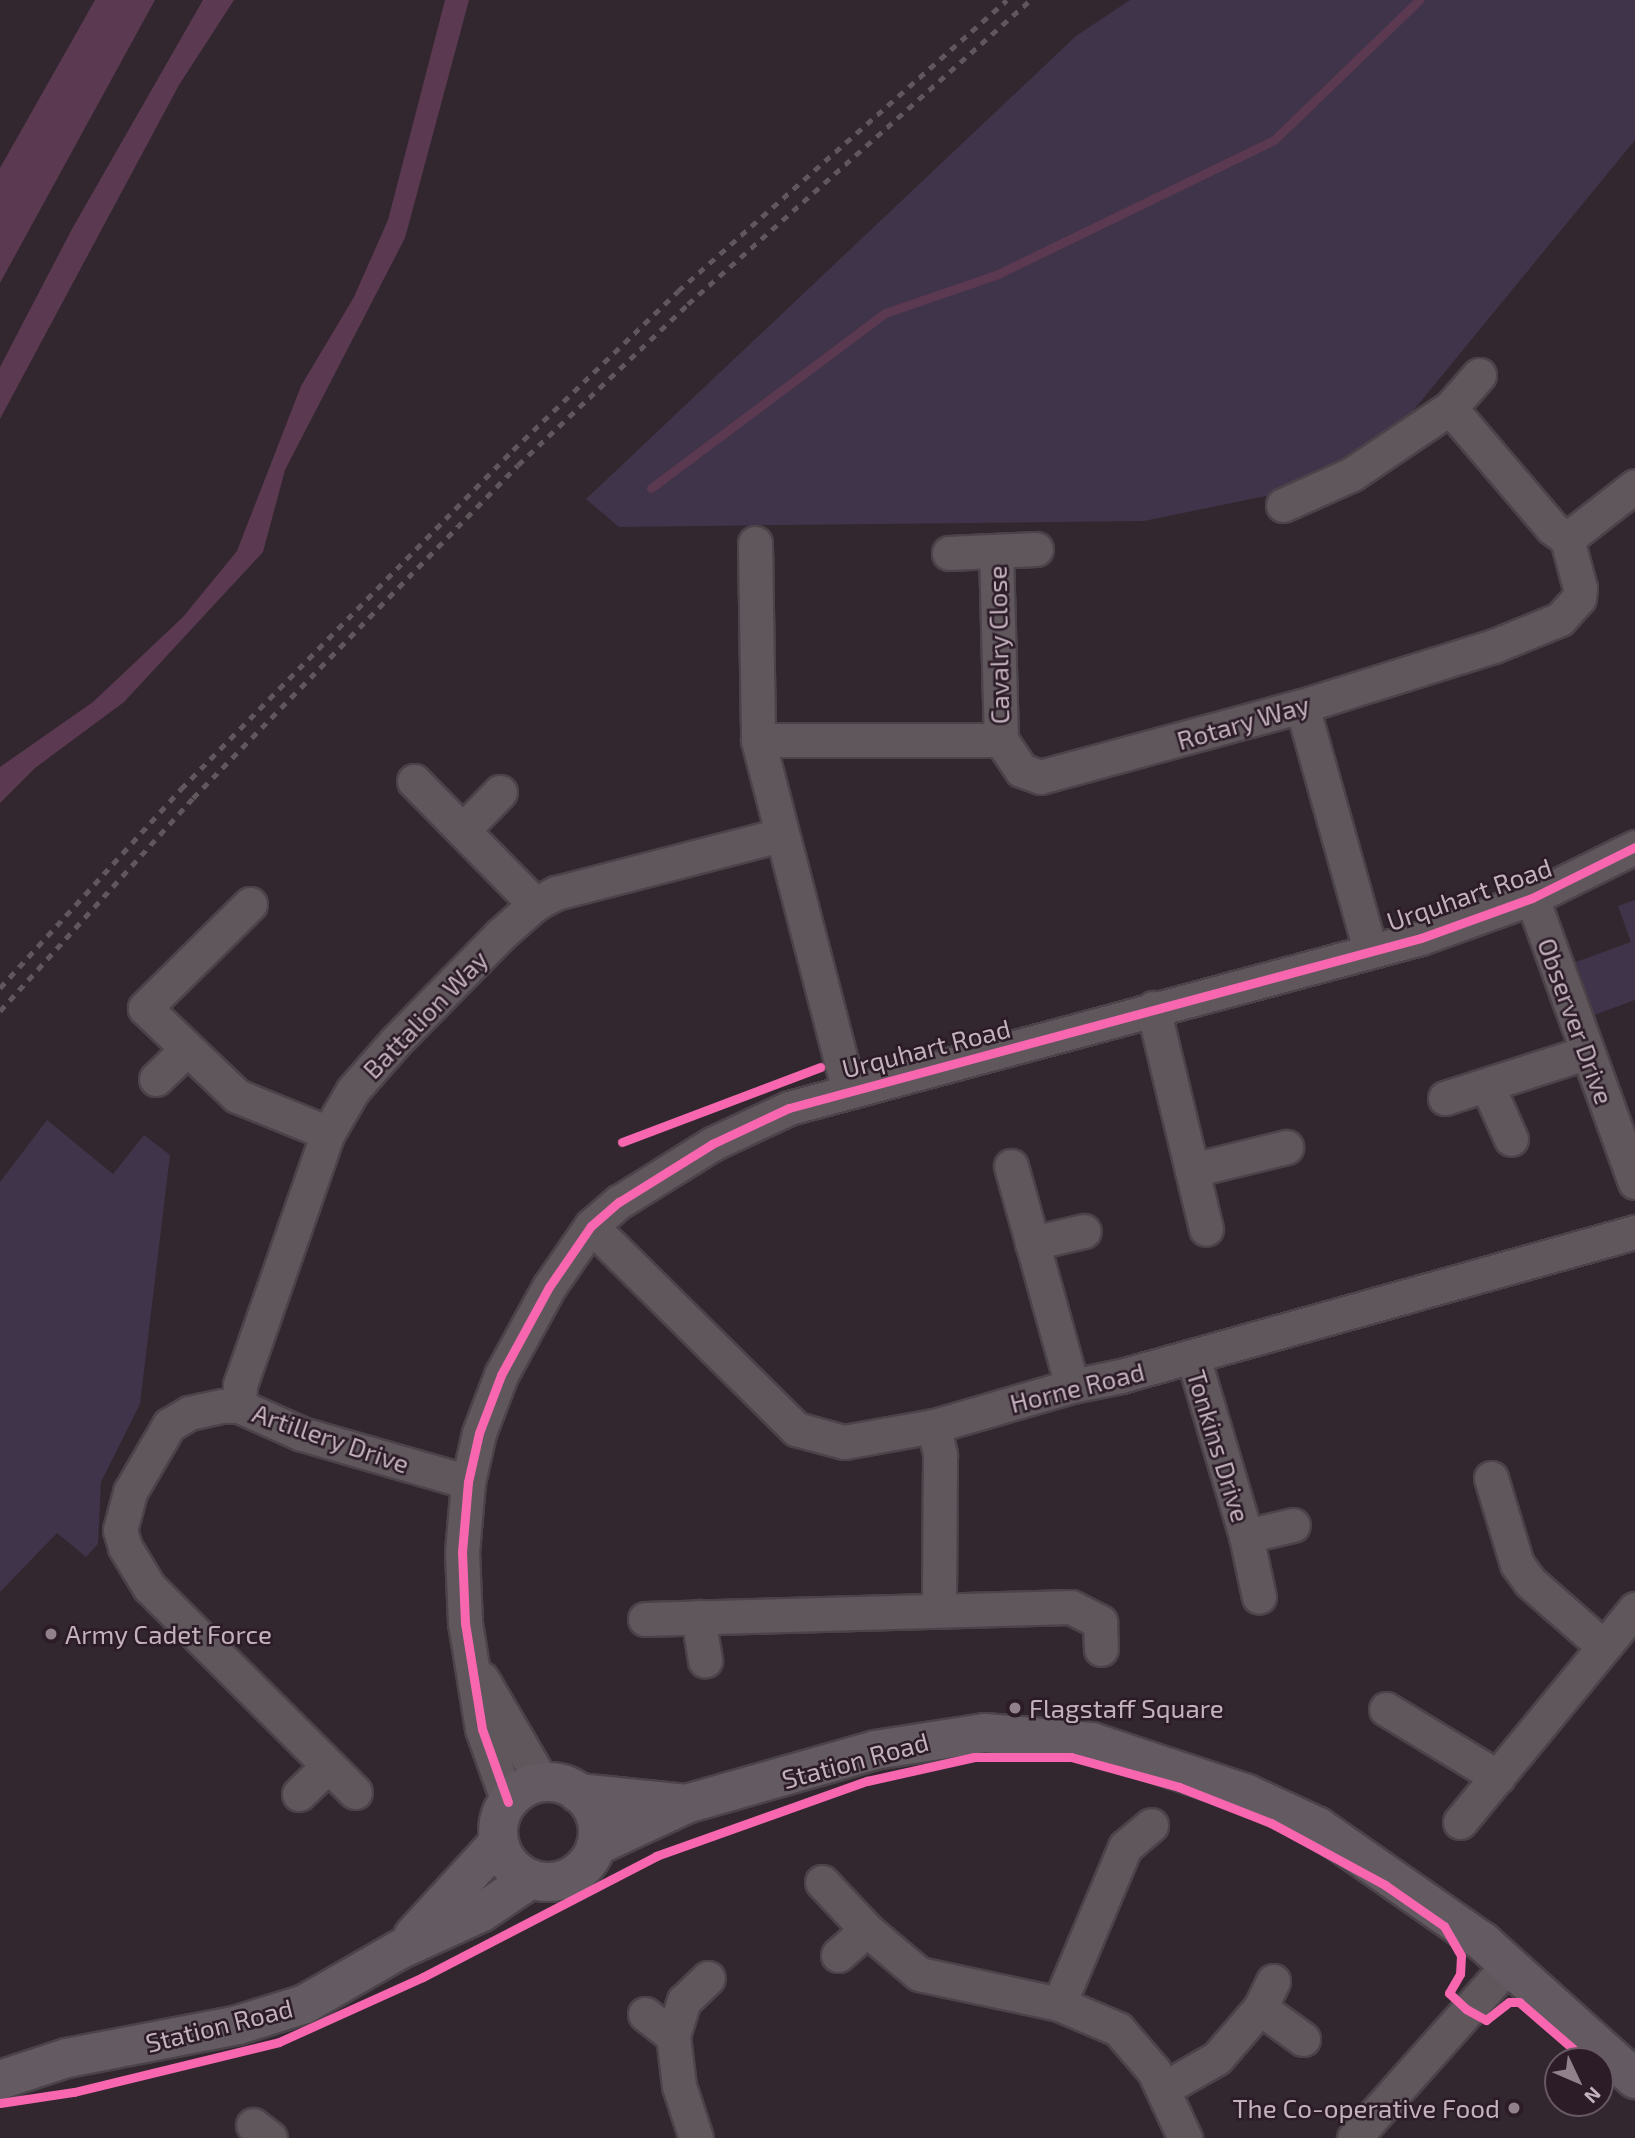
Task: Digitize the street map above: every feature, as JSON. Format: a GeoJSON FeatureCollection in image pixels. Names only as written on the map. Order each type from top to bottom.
{"type":"FeatureCollection","features":[{"type":"Feature","properties":{"kind":"street"},"geometry":{"type":"LineString","coordinates":[[1283,505],[1352,474],[1417,431],[1450,408],[1479,375]]}},
{"type":"Feature","properties":{"kind":"street"},"geometry":{"type":"LineString","coordinates":[[1450,408],[1552,528],[1567,539],[1635,486]]}},
{"type":"Feature","properties":{"kind":"street","name":"Rotary Way"},"geometry":{"type":"LineString","coordinates":[[1000,740],[1021,770],[1040,777],[1302,706],[1494,646],[1560,619],[1578,598],[1580,587],[1567,539]]}},
{"type":"Feature","properties":{"kind":"street"},"geometry":{"type":"LineString","coordinates":[[755,543],[758,740],[848,1089]]}},
{"type":"Feature","properties":{"kind":"street","name":"Cavalry Close"},"geometry":{"type":"LineString","coordinates":[[949,553],[1036,549]]}},
{"type":"Feature","properties":{"kind":"street","name":"Cavalry Close"},"geometry":{"type":"LineString","coordinates":[[996,551],[1000,740]]}},
{"type":"Feature","properties":{"kind":"street"},"geometry":{"type":"LineString","coordinates":[[1302,706],[1370,950]]}},
{"type":"Feature","properties":{"kind":"street"},"geometry":{"type":"LineString","coordinates":[[758,740],[1000,740]]}},
{"type":"Feature","properties":{"kind":"street"},"geometry":{"type":"LineString","coordinates":[[414,781],[535,904]]}},
{"type":"Feature","properties":{"kind":"street"},"geometry":{"type":"LineString","coordinates":[[463,830],[500,792]]}},
{"type":"Feature","properties":{"kind":"street","name":"Battalion Way"},"geometry":{"type":"LineString","coordinates":[[239,1406],[240,1385],[328,1133],[369,1069],[535,904],[576,886],[781,835]]}},
{"type":"Feature","properties":{"kind":"street","name":"Urquhart Road"},"geometry":{"type":"LineString","coordinates":[[508,1802],[482,1729],[462,1579],[468,1482],[479,1433],[501,1375],[549,1287],[591,1226],[619,1202],[712,1144],[789,1108],[848,1089],[999,1053],[1153,1008],[1421,938],[1532,898],[1635,847]]}},
{"type":"Feature","properties":{"kind":"street","name":"Observer Drive"},"geometry":{"type":"LineString","coordinates":[[1532,898],[1635,1182]]}},
{"type":"Feature","properties":{"kind":"street"},"geometry":{"type":"LineString","coordinates":[[250,904],[145,1008],[237,1096],[328,1133]]}},
{"type":"Feature","properties":{"kind":"street"},"geometry":{"type":"LineString","coordinates":[[1153,1008],[1206,1229]]}},
{"type":"Feature","properties":{"kind":"street"},"geometry":{"type":"LineString","coordinates":[[156,1079],[186,1049]]}},
{"type":"Feature","properties":{"kind":"street"},"geometry":{"type":"LineString","coordinates":[[1445,1098],[1588,1052]]}},
{"type":"Feature","properties":{"kind":"street"},"geometry":{"type":"LineString","coordinates":[[1487,1085],[1511,1139]]}},
{"type":"Feature","properties":{"kind":"street"},"geometry":{"type":"LineString","coordinates":[[1192,1170],[1286,1147]]}},
{"type":"Feature","properties":{"kind":"street"},"geometry":{"type":"LineString","coordinates":[[1011,1166],[1072,1386]]}},
{"type":"Feature","properties":{"kind":"street","name":"Horne Road"},"geometry":{"type":"LineString","coordinates":[[591,1226],[796,1429],[844,1442],[934,1426],[1072,1386],[1193,1357],[1635,1232]]}},
{"type":"Feature","properties":{"kind":"street"},"geometry":{"type":"LineString","coordinates":[[1032,1243],[1084,1231]]}},
{"type":"Feature","properties":{"kind":"street","name":"Tonkins Drive"},"geometry":{"type":"LineString","coordinates":[[1193,1357],[1246,1536],[1259,1597]]}},
{"type":"Feature","properties":{"kind":"street","name":"Artillery Drive"},"geometry":{"type":"LineString","coordinates":[[355,1792],[149,1587],[125,1547],[120,1530],[130,1492],[169,1424],[189,1413],[239,1406],[302,1434],[468,1482]]}},
{"type":"Feature","properties":{"kind":"street"},"geometry":{"type":"LineString","coordinates":[[934,1426],[940,1455],[939,1609]]}},
{"type":"Feature","properties":{"kind":"street"},"geometry":{"type":"LineString","coordinates":[[1491,1478],[1517,1564],[1530,1582],[1604,1647]]}},
{"type":"Feature","properties":{"kind":"street","name":"Tonkins Drive"},"geometry":{"type":"LineString","coordinates":[[1246,1536],[1293,1525]]}},
{"type":"Feature","properties":{"kind":"street"},"geometry":{"type":"LineString","coordinates":[[645,1619],[843,1616],[939,1609],[1084,1610],[1100,1622],[1101,1649]]}},
{"type":"Feature","properties":{"kind":"street"},"geometry":{"type":"LineString","coordinates":[[1460,1822],[1635,1609]]}},
{"type":"Feature","properties":{"kind":"street"},"geometry":{"type":"LineString","coordinates":[[698,1617],[705,1660]]}},
{"type":"Feature","properties":{"kind":"street","name":"Urquhart Road"},"geometry":{"type":"LineString","coordinates":[[474,1665],[560,1787]]}},
{"type":"Feature","properties":{"kind":"street"},"geometry":{"type":"LineString","coordinates":[[1387,1709],[1498,1777]]}},
{"type":"Feature","properties":{"kind":"street","name":"Station Road"},"geometry":{"type":"LineString","coordinates":[[0,2080],[67,2058],[274,2015],[330,1992],[399,1950],[482,1912],[531,1879],[547,1882],[570,1876],[589,1861],[596,1846],[686,1804],[931,1739],[1020,1733],[1092,1742],[1197,1776],[1300,1816],[1400,1882],[1509,1964],[1635,2079]]}},
{"type":"Feature","properties":{"kind":"street"},"geometry":{"type":"LineString","coordinates":[[299,1794],[328,1766]]}},
{"type":"Feature","properties":{"kind":"street"},"geometry":{"type":"LineString","coordinates":[[531,1879],[505,1858],[499,1842],[498,1828],[508,1802],[517,1793],[560,1787],[594,1812],[596,1846]]}},
{"type":"Feature","properties":{"kind":"street","name":"Station Road"},"geometry":{"type":"LineString","coordinates":[[560,1787],[686,1804]]}},
{"type":"Feature","properties":{"kind":"street"},"geometry":{"type":"LineString","coordinates":[[1059,2004],[1115,1839],[1151,1825]]}},
{"type":"Feature","properties":{"kind":"street","name":"Station Road"},"geometry":{"type":"LineString","coordinates":[[399,1950],[499,1842]]}},
{"type":"Feature","properties":{"kind":"street"},"geometry":{"type":"LineString","coordinates":[[822,1882],[867,1930],[905,1965],[927,1977],[1059,2004],[1118,2029],[1143,2055],[1163,2089],[1185,2138]]}},
{"type":"Feature","properties":{"kind":"street"},"geometry":{"type":"LineString","coordinates":[[838,1955],[867,1930]]}},
{"type":"Feature","properties":{"kind":"street"},"geometry":{"type":"LineString","coordinates":[[1354,2138],[1509,1964]]}},
{"type":"Feature","properties":{"kind":"street"},"geometry":{"type":"LineString","coordinates":[[696,2138],[679,2086],[673,2036],[684,2001],[708,1978]]}},
{"type":"Feature","properties":{"kind":"street"},"geometry":{"type":"LineString","coordinates":[[1163,2089],[1217,2059],[1267,1995],[1303,2039]]}},
{"type":"Feature","properties":{"kind":"street"},"geometry":{"type":"LineString","coordinates":[[645,2014],[673,2036]]}},
{"type":"Feature","properties":{"kind":"street","name":"Station Road"},"geometry":{"type":"LineString","coordinates":[[0,2062],[67,2058]]}},
{"type":"Feature","properties":{"kind":"shaded area"},"geometry":{"type":"Polygon","coordinates":[[[95,0],[155,0],[0,283],[0,168],[95,0]]]}},
{"type":"Feature","properties":{"kind":"shaded area"},"geometry":{"type":"Polygon","coordinates":[[[203,0],[234,0],[179,85],[0,419],[0,367],[72,229],[203,0]]]}},
{"type":"Feature","properties":{"kind":"shaded area"},"geometry":{"type":"Polygon","coordinates":[[[445,0],[469,0],[405,238],[285,470],[263,552],[124,702],[35,768],[0,803],[0,767],[93,702],[183,617],[237,551],[301,386],[354,297],[388,220],[445,0]]]}},
{"type":"Feature","properties":{"kind":"shaded area"},"geometry":{"type":"Polygon","coordinates":[[[1130,0],[1635,0],[1635,140],[1408,417],[1354,457],[1290,491],[1144,521],[619,527],[586,499],[1076,36],[1130,0]]]}},
{"type":"Feature","properties":{"kind":"shaded area"},"geometry":{"type":"Polygon","coordinates":[[[1635,900],[1635,1000],[1594,1015],[1576,962],[1631,942],[1618,906],[1635,900]]]}},
{"type":"Feature","properties":{"kind":"shaded area"},"geometry":{"type":"Polygon","coordinates":[[[47,1120],[113,1174],[144,1135],[170,1155],[140,1404],[101,1482],[98,1544],[86,1557],[57,1533],[0,1592],[0,1182],[47,1120]]]}},
{"type":"Feature","properties":{"kind":"waterway"},"geometry":{"type":"LineString","coordinates":[[651,488],[885,313],[998,274],[1274,140],[1419,0]]}},
{"type":"Feature","properties":{"kind":"railway"},"geometry":{"type":"LineString","coordinates":[[0,988],[181,789],[513,450],[678,291],[1007,0]]}},
{"type":"Feature","properties":{"kind":"railway"},"geometry":{"type":"LineString","coordinates":[[0,1011],[193,798],[518,465],[688,304],[1031,0]]}},
{"type":"Feature","properties":{"kind":"cycle path"},"geometry":{"type":"LineString","coordinates":[[508,1802],[482,1729],[465,1623],[462,1552],[468,1482],[479,1433],[501,1375],[549,1287],[591,1226],[619,1202],[712,1144],[789,1108],[1421,938],[1532,898],[1635,847]]}},
{"type":"Feature","properties":{"kind":"cycle path"},"geometry":{"type":"LineString","coordinates":[[622,1142],[820,1067]]}},
{"type":"Feature","properties":{"kind":"cycle path"},"geometry":{"type":"LineString","coordinates":[[0,2103],[74,2092],[279,2042],[423,1977],[656,1856],[867,1781],[974,1757],[1071,1757],[1179,1787],[1271,1823],[1385,1885],[1444,1926],[1461,1956],[1460,1974],[1449,1993],[1466,2009],[1486,2020],[1509,2002],[1519,2002],[1571,2047]]}},
{"type":"Feature","properties":{"kind":"place","name":"Army Cadet Force"},"geometry":{"type":"Point","coordinates":[51,1634]}},
{"type":"Feature","properties":{"kind":"place","name":"Flagstaff Square"},"geometry":{"type":"Point","coordinates":[1015,1708]}},
{"type":"Feature","properties":{"kind":"place","name":"The Co-operative Food"},"geometry":{"type":"Point","coordinates":[1514,2108]}}]}
